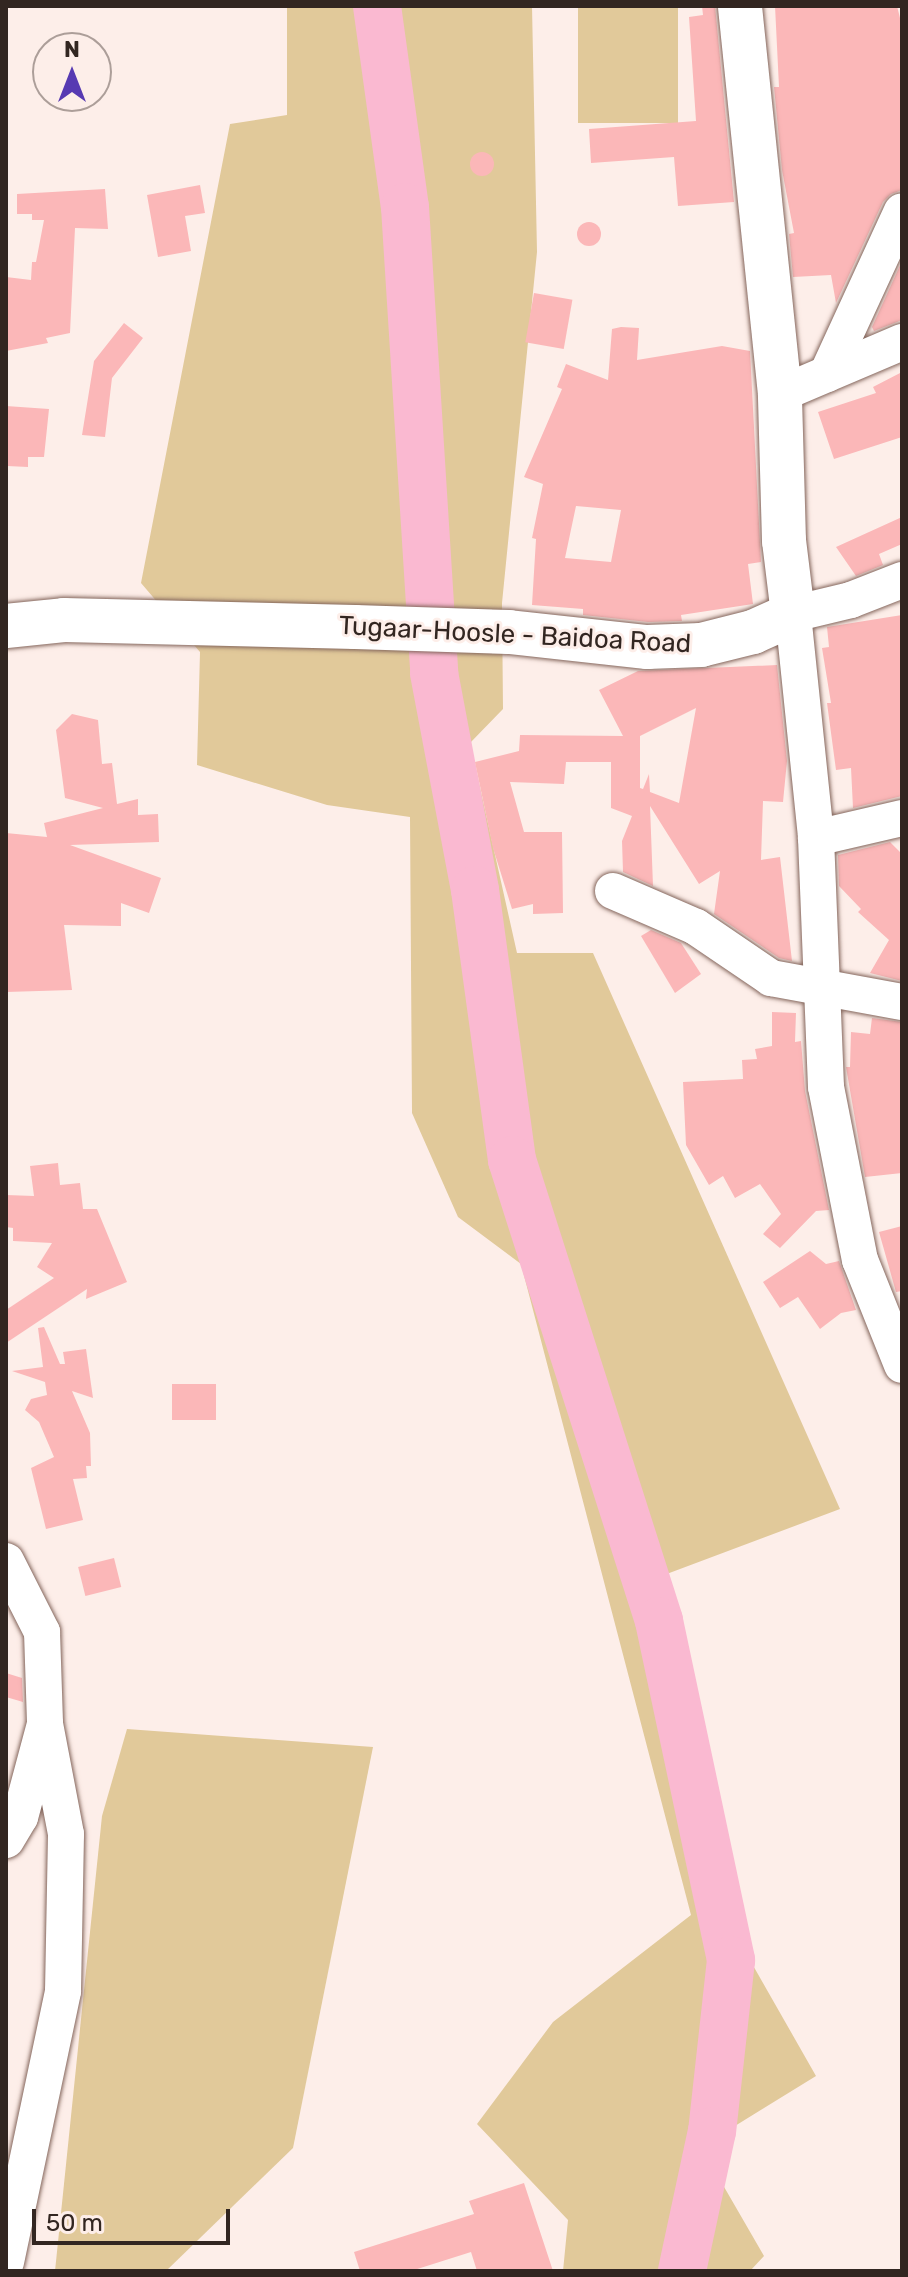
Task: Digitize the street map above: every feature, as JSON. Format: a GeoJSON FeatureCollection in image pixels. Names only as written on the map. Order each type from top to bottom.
{"type":"FeatureCollection","features":[{"type":"Feature","properties":{"kind":"main road"},"geometry":{"type":"LineString","coordinates":[[740,6],[780,394],[784,541],[793,614]]}},
{"type":"Feature","properties":{"kind":"main road","name":"Tugaar-Hoosle - Baidoa Road"},"geometry":{"type":"LineString","coordinates":[[9,632],[64,620],[509,632],[647,647],[701,645],[753,632],[793,614]]}},
{"type":"Feature","properties":{"kind":"street"},"geometry":{"type":"LineString","coordinates":[[827,374],[902,211]]}},
{"type":"Feature","properties":{"kind":"street"},"geometry":{"type":"LineString","coordinates":[[780,394],[902,342]]}},
{"type":"Feature","properties":{"kind":"street"},"geometry":{"type":"LineString","coordinates":[[902,580],[851,600],[793,614],[816,838],[826,1087],[860,1260],[902,1365]]}},
{"type":"Feature","properties":{"kind":"street"},"geometry":{"type":"LineString","coordinates":[[816,838],[902,818]]}},
{"type":"Feature","properties":{"kind":"street"},"geometry":{"type":"LineString","coordinates":[[613,891],[696,927],[771,978],[902,1002]]}},
{"type":"Feature","properties":{"kind":"street"},"geometry":{"type":"LineString","coordinates":[[6,1561],[42,1632],[45,1724],[66,1834],[63,1991],[6,2262]]}},
{"type":"Feature","properties":{"kind":"street"},"geometry":{"type":"LineString","coordinates":[[6,1840],[20,1817],[45,1724]]}},
{"type":"Feature","properties":{"kind":"shaded area"},"geometry":{"type":"Polygon","coordinates":[[[287,6],[532,6],[537,252],[502,603],[503,709],[470,743],[517,953],[593,953],[840,1509],[664,1575],[730,1925],[816,2076],[701,2147],[764,2256],[750,2271],[563,2271],[568,2220],[477,2124],[553,2022],[691,1915],[521,1264],[458,1217],[412,1113],[410,817],[327,805],[197,765],[200,652],[141,583],[230,124],[287,115],[287,6]]]}},
{"type":"Feature","properties":{"kind":"shaded area"},"geometry":{"type":"Polygon","coordinates":[[[578,6],[678,6],[678,123],[578,123],[578,6]]]}},
{"type":"Feature","properties":{"kind":"shaded area"},"geometry":{"type":"Polygon","coordinates":[[[127,1729],[373,1747],[293,2148],[166,2271],[55,2271],[102,1816],[127,1729]]]}},
{"type":"Feature","properties":{"kind":"building"},"geometry":{"type":"Polygon","coordinates":[[[702,6],[715,6],[734,202],[678,206],[674,157],[591,163],[589,129],[696,121],[689,17],[703,15],[702,6]]]}},
{"type":"Feature","properties":{"kind":"building"},"geometry":{"type":"Polygon","coordinates":[[[775,6],[897,6],[902,26],[902,190],[891,194],[883,202],[836,303],[831,275],[793,277],[789,234],[794,233],[782,170],[774,87],[779,87],[775,6]]]}},
{"type":"Feature","properties":{"kind":"building"},"geometry":{"type":"Polygon","coordinates":[[[477,152],[487,152],[494,159],[494,169],[487,176],[477,176],[470,169],[470,159],[477,152]]]}},
{"type":"Feature","properties":{"kind":"building"},"geometry":{"type":"Polygon","coordinates":[[[200,185],[205,213],[185,216],[191,251],[158,257],[147,195],[200,185]]]}},
{"type":"Feature","properties":{"kind":"building"},"geometry":{"type":"Polygon","coordinates":[[[105,189],[108,229],[75,228],[70,333],[46,338],[48,343],[6,351],[6,277],[31,280],[32,262],[36,262],[44,220],[32,220],[32,214],[17,214],[17,194],[105,189]]]}},
{"type":"Feature","properties":{"kind":"building"},"geometry":{"type":"Polygon","coordinates":[[[589,222],[600,229],[601,234],[594,245],[589,246],[578,239],[577,234],[584,223],[589,222]]]}},
{"type":"Feature","properties":{"kind":"building"},"geometry":{"type":"Polygon","coordinates":[[[902,261],[902,320],[874,331],[872,327],[902,261]]]}},
{"type":"Feature","properties":{"kind":"building"},"geometry":{"type":"Polygon","coordinates":[[[534,293],[572,300],[564,349],[525,342],[534,293]]]}},
{"type":"Feature","properties":{"kind":"building"},"geometry":{"type":"Polygon","coordinates":[[[124,323],[143,338],[112,378],[105,437],[82,435],[94,361],[124,323]]]}},
{"type":"Feature","properties":{"kind":"building"},"geometry":{"type":"Polygon","coordinates":[[[639,328],[637,360],[722,346],[750,351],[761,562],[748,564],[753,604],[681,615],[682,621],[648,622],[583,615],[583,609],[532,605],[536,539],[532,538],[543,484],[524,477],[562,389],[557,387],[566,364],[608,380],[612,329],[639,328]],[[576,506],[565,558],[611,562],[621,510],[576,506]]]}},
{"type":"Feature","properties":{"kind":"building"},"geometry":{"type":"Polygon","coordinates":[[[902,372],[902,437],[834,459],[818,412],[876,393],[873,387],[902,372]]]}},
{"type":"Feature","properties":{"kind":"building"},"geometry":{"type":"Polygon","coordinates":[[[6,406],[49,409],[44,457],[28,457],[28,467],[7,466],[6,406]]]}},
{"type":"Feature","properties":{"kind":"building"},"geometry":{"type":"Polygon","coordinates":[[[902,517],[902,544],[879,554],[883,565],[856,576],[836,547],[902,517]]]}},
{"type":"Feature","properties":{"kind":"building"},"geometry":{"type":"Polygon","coordinates":[[[902,615],[902,796],[853,808],[851,768],[836,770],[827,703],[831,703],[822,648],[829,647],[827,627],[902,615]]]}},
{"type":"Feature","properties":{"kind":"building"},"geometry":{"type":"Polygon","coordinates":[[[777,665],[787,761],[783,802],[763,801],[761,860],[780,857],[792,961],[779,958],[714,914],[720,871],[699,884],[650,806],[653,886],[623,872],[622,841],[632,816],[611,808],[611,762],[566,762],[564,784],[510,782],[524,832],[562,832],[563,913],[533,914],[533,904],[512,909],[493,848],[475,762],[519,751],[520,735],[623,736],[599,690],[638,671],[777,665]],[[696,708],[640,736],[640,788],[643,789],[649,774],[650,792],[679,803],[696,708]]]}},
{"type":"Feature","properties":{"kind":"building"},"geometry":{"type":"Polygon","coordinates":[[[72,714],[98,720],[102,764],[112,763],[117,804],[138,799],[138,815],[158,814],[159,842],[70,845],[161,878],[149,913],[121,903],[121,926],[64,925],[72,990],[6,992],[6,833],[47,837],[44,823],[103,808],[65,798],[56,730],[72,714]]]}},
{"type":"Feature","properties":{"kind":"building"},"geometry":{"type":"Polygon","coordinates":[[[890,842],[902,854],[902,981],[870,973],[889,940],[858,912],[861,909],[839,886],[838,855],[890,842]]]}},
{"type":"Feature","properties":{"kind":"building"},"geometry":{"type":"Polygon","coordinates":[[[651,930],[681,943],[701,974],[675,993],[641,936],[651,930]]]}},
{"type":"Feature","properties":{"kind":"building"},"geometry":{"type":"Polygon","coordinates":[[[772,1012],[796,1013],[795,1042],[801,1041],[805,1091],[829,1210],[816,1211],[780,1248],[763,1234],[781,1214],[760,1184],[735,1198],[723,1176],[709,1185],[686,1145],[683,1082],[743,1079],[742,1060],[757,1059],[755,1049],[772,1046],[772,1012]]]}},
{"type":"Feature","properties":{"kind":"building"},"geometry":{"type":"Polygon","coordinates":[[[872,1018],[902,1022],[902,1173],[865,1177],[846,1067],[850,1067],[851,1032],[870,1034],[872,1018]]]}},
{"type":"Feature","properties":{"kind":"building"},"geometry":{"type":"Polygon","coordinates":[[[58,1163],[60,1185],[80,1183],[83,1209],[97,1209],[127,1282],[86,1299],[87,1289],[6,1343],[6,1310],[54,1278],[37,1267],[52,1243],[13,1241],[13,1228],[6,1227],[6,1195],[34,1196],[30,1166],[58,1163]]]}},
{"type":"Feature","properties":{"kind":"building"},"geometry":{"type":"Polygon","coordinates":[[[902,1226],[902,1291],[896,1292],[879,1232],[902,1226]]]}},
{"type":"Feature","properties":{"kind":"building"},"geometry":{"type":"Polygon","coordinates":[[[810,1251],[826,1264],[839,1261],[856,1310],[841,1313],[820,1329],[798,1297],[780,1308],[763,1282],[810,1251]]]}},
{"type":"Feature","properties":{"kind":"building"},"geometry":{"type":"Polygon","coordinates":[[[44,1327],[60,1364],[65,1364],[63,1352],[86,1349],[93,1398],[72,1391],[90,1433],[91,1466],[86,1466],[87,1478],[73,1479],[83,1520],[46,1529],[31,1468],[54,1457],[39,1422],[25,1410],[31,1399],[47,1395],[45,1382],[12,1371],[43,1367],[38,1328],[44,1327]]]}},
{"type":"Feature","properties":{"kind":"building"},"geometry":{"type":"Polygon","coordinates":[[[172,1384],[216,1384],[216,1420],[172,1420],[172,1384]]]}},
{"type":"Feature","properties":{"kind":"building"},"geometry":{"type":"Polygon","coordinates":[[[114,1558],[121,1587],[85,1596],[78,1567],[114,1558]]]}},
{"type":"Feature","properties":{"kind":"building"},"geometry":{"type":"Polygon","coordinates":[[[6,1673],[22,1678],[23,1702],[6,1697],[6,1673]]]}},
{"type":"Feature","properties":{"kind":"building"},"geometry":{"type":"Polygon","coordinates":[[[524,2183],[553,2271],[477,2271],[471,2252],[411,2271],[360,2271],[354,2252],[474,2214],[469,2201],[524,2183]]]}},
{"type":"Feature","properties":{"kind":"waterway"},"geometry":{"type":"LineString","coordinates":[[377,6],[405,207],[434,673],[475,890],[512,1160],[659,1621],[731,1960],[712,2131],[682,2271]]}}]}
